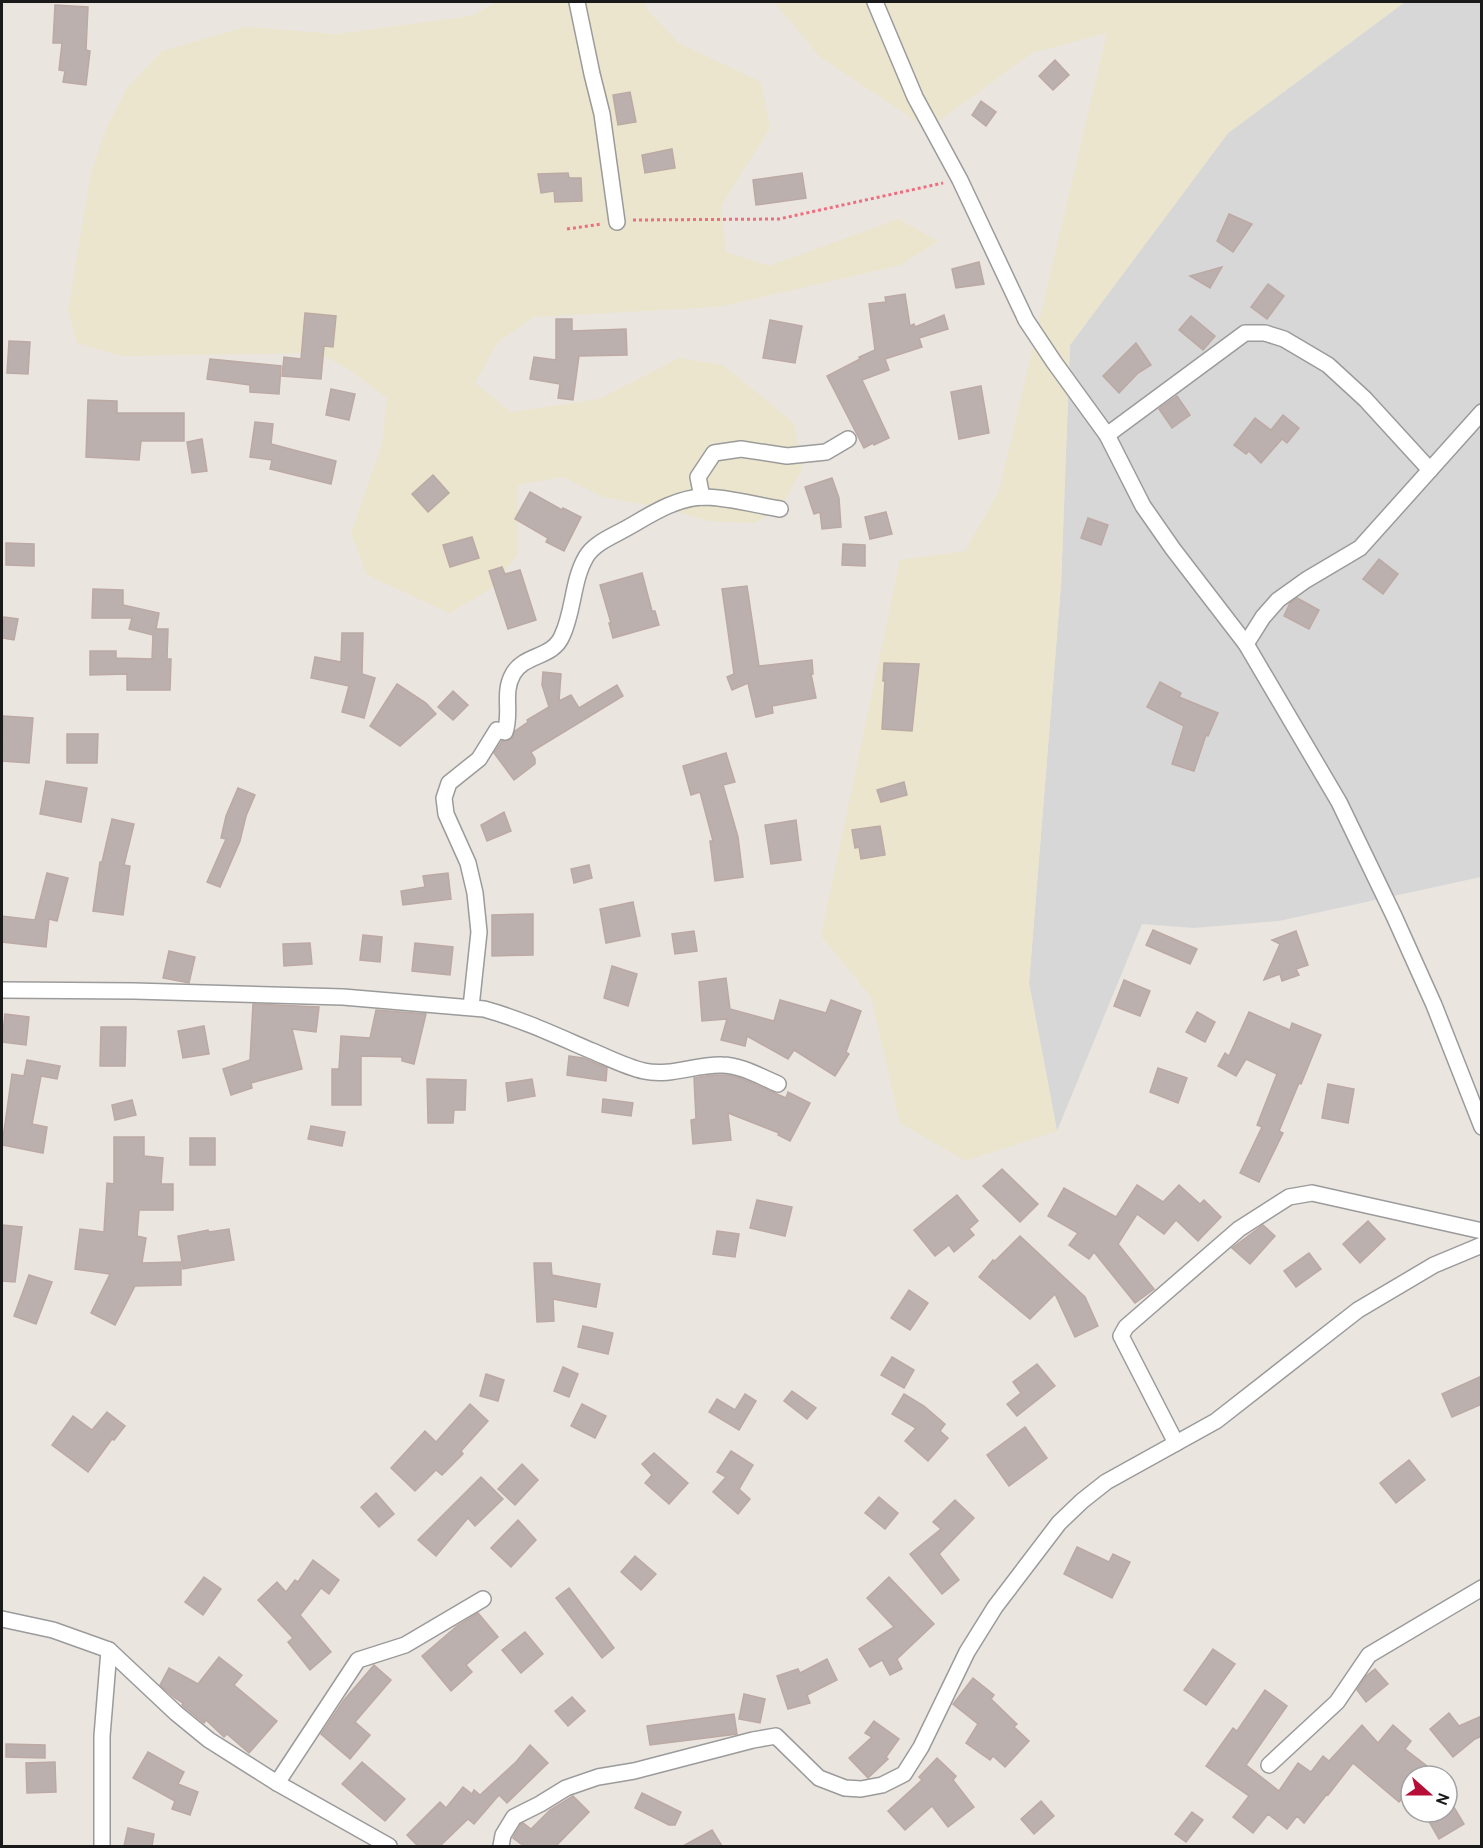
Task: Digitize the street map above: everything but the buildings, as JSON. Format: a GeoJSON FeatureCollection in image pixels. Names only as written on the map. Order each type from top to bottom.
{"type":"FeatureCollection","features":[{"type":"Feature","properties":{"kind":"street"},"geometry":{"type":"LineString","coordinates":[[577,2],[602,114],[617,222]]}},
{"type":"Feature","properties":{"kind":"street"},"geometry":{"type":"LineString","coordinates":[[875,2],[915,97],[960,180],[1026,320],[1107,435],[1143,507],[1246,644],[1339,802],[1434,1005],[1482,1127]]}},
{"type":"Feature","properties":{"kind":"street"},"geometry":{"type":"LineString","coordinates":[[1107,435],[1245,333],[1265,333],[1284,339],[1328,365],[1365,399],[1430,470]]}},
{"type":"Feature","properties":{"kind":"street"},"geometry":{"type":"LineString","coordinates":[[1246,644],[1263,617],[1278,600],[1306,580],[1360,548],[1482,412]]}},
{"type":"Feature","properties":{"kind":"street"},"geometry":{"type":"LineString","coordinates":[[702,497],[698,477],[714,453],[741,449],[787,456],[826,452],[848,439]]}},
{"type":"Feature","properties":{"kind":"street"},"geometry":{"type":"LineString","coordinates":[[471,1007],[479,932],[475,893],[468,863],[446,814],[444,798],[449,783],[479,759],[497,730],[505,732],[509,715],[507,691],[514,672],[522,663],[546,653],[557,645],[566,625],[574,589],[586,556],[599,543],[664,508],[689,499],[719,498],[780,509]]}},
{"type":"Feature","properties":{"kind":"street"},"geometry":{"type":"LineString","coordinates":[[2,990],[343,997],[471,1007],[505,1015],[618,1062],[646,1071],[682,1071],[720,1064],[732,1066],[778,1084]]}},
{"type":"Feature","properties":{"kind":"street"},"geometry":{"type":"LineString","coordinates":[[1176,1443],[1121,1336],[1126,1327],[1239,1229],[1289,1197],[1312,1193],[1482,1231]]}},
{"type":"Feature","properties":{"kind":"street"},"geometry":{"type":"LineString","coordinates":[[501,1846],[503,1836],[514,1817],[566,1788],[753,1740],[776,1736],[819,1778],[845,1788],[861,1790],[882,1785],[904,1773],[921,1748],[967,1652],[995,1607],[1059,1523],[1082,1501],[1106,1482],[1216,1421],[1358,1310],[1434,1266],[1482,1245]]}},
{"type":"Feature","properties":{"kind":"street"},"geometry":{"type":"LineString","coordinates":[[1269,1765],[1337,1702],[1369,1655],[1482,1588]]}},
{"type":"Feature","properties":{"kind":"street"},"geometry":{"type":"LineString","coordinates":[[277,1783],[358,1660],[405,1645],[483,1599]]}},
{"type":"Feature","properties":{"kind":"street"},"geometry":{"type":"LineString","coordinates":[[2,1619],[53,1630],[109,1650],[176,1713],[209,1740],[277,1783],[389,1846]]}},
{"type":"Feature","properties":{"kind":"street"},"geometry":{"type":"LineString","coordinates":[[102,1846],[102,1736],[109,1650]]}},
{"type":"Feature","properties":{"kind":"path"},"geometry":{"type":"LineString","coordinates":[[567,229],[635,220],[779,219],[960,180]]}},
{"type":"Feature","properties":{"kind":"shaded area"},"geometry":{"type":"Polygon","coordinates":[[[497,2],[645,2],[648,11],[679,43],[761,82],[770,128],[721,206],[726,252],[769,266],[898,219],[938,241],[901,265],[719,307],[534,317],[497,343],[475,383],[511,412],[599,399],[679,358],[723,365],[794,423],[802,469],[780,509],[754,523],[708,521],[664,508],[603,497],[562,477],[518,485],[518,554],[491,589],[449,613],[367,575],[351,533],[382,445],[387,398],[351,371],[319,353],[121,356],[77,343],[68,311],[91,173],[106,129],[127,88],[162,51],[246,27],[336,34],[471,16],[497,2]]]}},
{"type":"Feature","properties":{"kind":"shaded area"},"geometry":{"type":"Polygon","coordinates":[[[774,2],[1405,2],[1228,133],[1070,345],[1061,585],[1029,983],[1057,1131],[966,1161],[900,1123],[871,997],[821,936],[900,560],[965,551],[999,491],[1107,33],[1032,53],[928,129],[820,57],[774,2]]]}},
{"type":"Feature","properties":{"kind":"shaded area"},"geometry":{"type":"Polygon","coordinates":[[[1405,2],[1481,2],[1481,877],[1279,921],[1194,928],[1142,924],[1057,1131],[1029,983],[1061,585],[1070,345],[1228,133],[1405,2]]]}}]}
